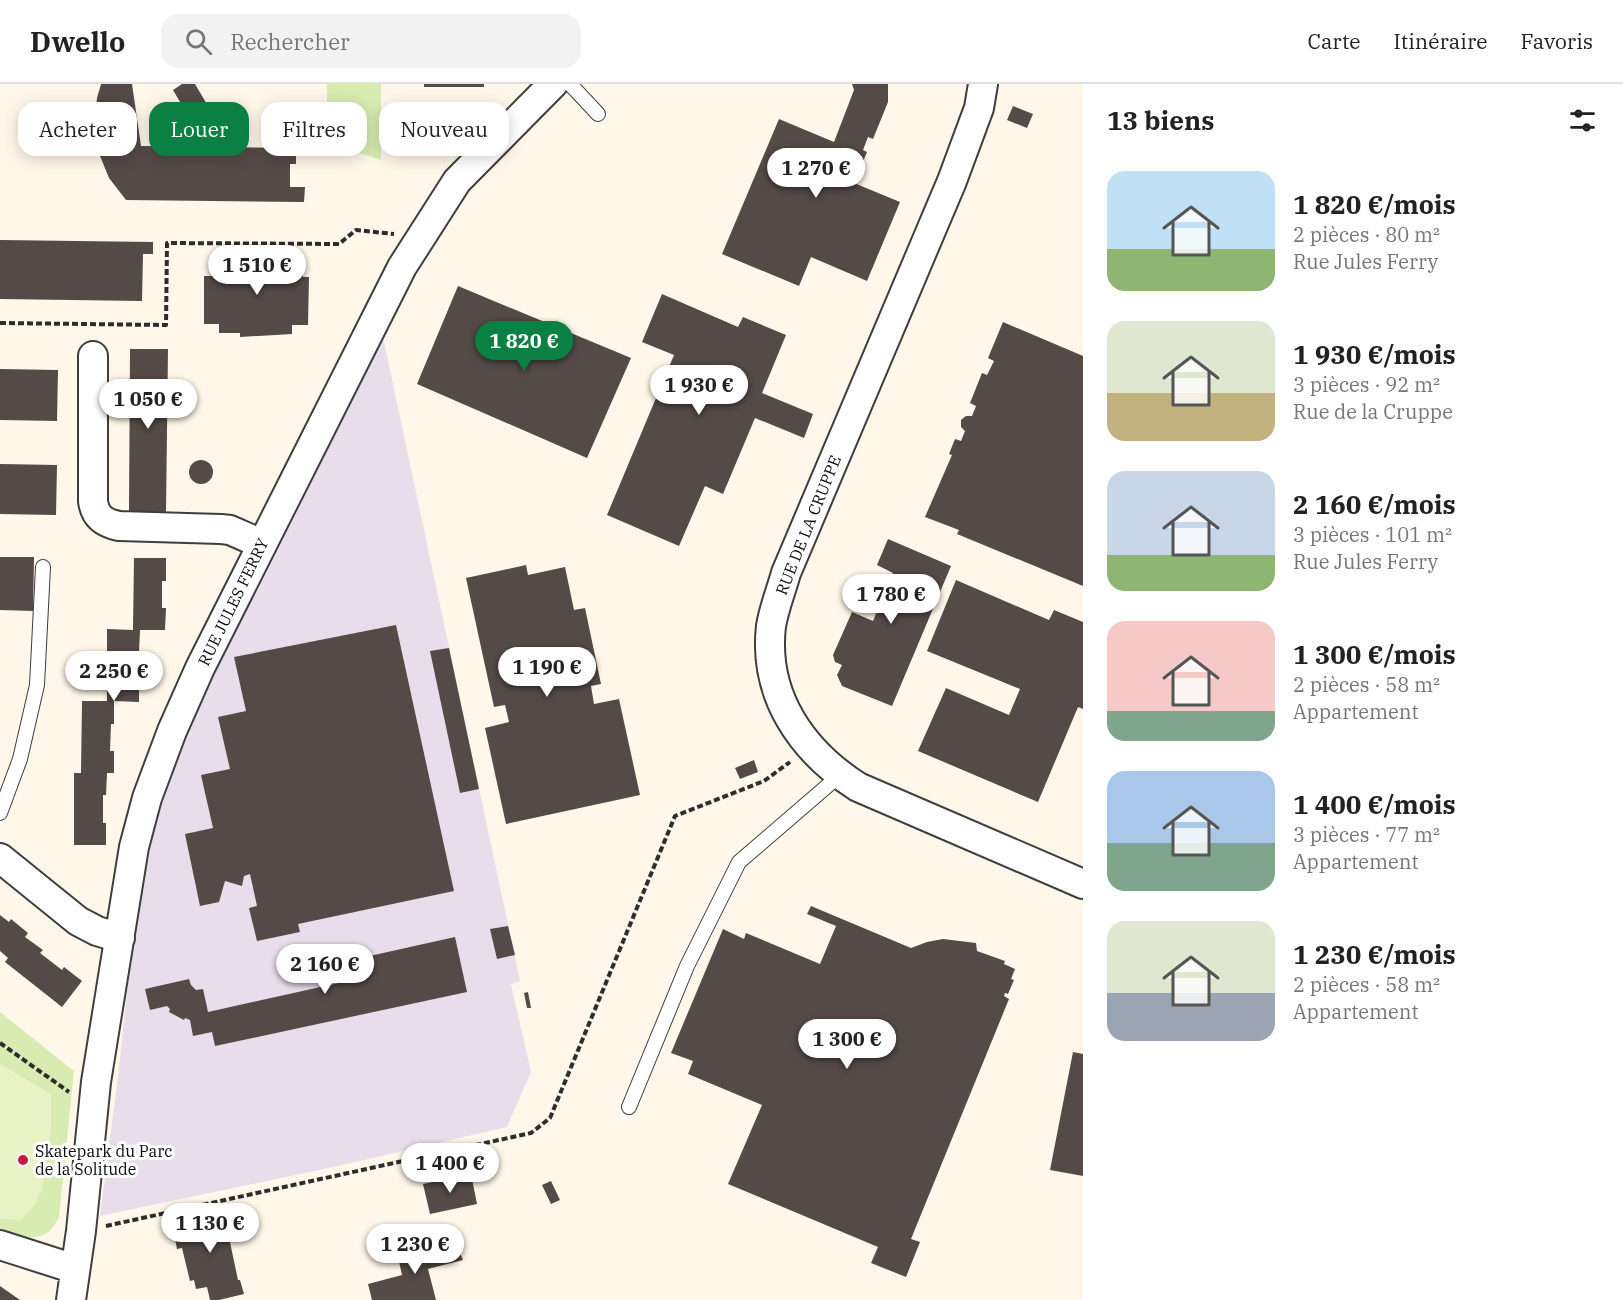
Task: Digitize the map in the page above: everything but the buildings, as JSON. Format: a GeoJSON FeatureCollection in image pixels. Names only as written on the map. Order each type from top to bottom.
{"type":"FeatureCollection","features":[{"type":"Feature","properties":{"kind":"street","name":"RUE JULES FERRY"},"geometry":{"type":"LineString","coordinates":[[70,1300],[81,1231],[94,1103],[135,846],[154,779],[172,731],[200,668],[402,267],[457,181],[553,84]]}},
{"type":"Feature","properties":{"kind":"street","name":"RUE DE LA CRUPPE"},"geometry":{"type":"LineString","coordinates":[[983,84],[979,108],[955,171],[790,563],[777,602],[771,633],[773,673],[791,721],[810,748],[840,775],[858,787],[1083,884]]}},
{"type":"Feature","properties":{"kind":"street"},"geometry":{"type":"LineString","coordinates":[[93,356],[93,501],[94,511],[98,516],[110,524],[119,526],[230,530],[262,544]]}},
{"type":"Feature","properties":{"kind":"street"},"geometry":{"type":"LineString","coordinates":[[0,858],[78,921],[97,931],[120,938]]}},
{"type":"Feature","properties":{"kind":"street"},"geometry":{"type":"LineString","coordinates":[[0,1245],[75,1269]]}},
{"type":"Feature","properties":{"kind":"lane"},"geometry":{"type":"LineString","coordinates":[[570,84],[598,114]]}},
{"type":"Feature","properties":{"kind":"lane"},"geometry":{"type":"LineString","coordinates":[[0,813],[20,759],[37,685],[43,567]]}},
{"type":"Feature","properties":{"kind":"lane"},"geometry":{"type":"LineString","coordinates":[[629,1107],[687,966],[739,862],[840,775]]}},
{"type":"Feature","properties":{"kind":"path"},"geometry":{"type":"LineString","coordinates":[[0,323],[166,325],[167,243],[339,244],[356,230],[420,237]]}},
{"type":"Feature","properties":{"kind":"path"},"geometry":{"type":"LineString","coordinates":[[81,1231],[531,1133],[550,1118],[675,816],[764,781],[810,748]]}},
{"type":"Feature","properties":{"kind":"path"},"geometry":{"type":"LineString","coordinates":[[0,1042],[72,1095],[94,1103]]}},
{"type":"Feature","properties":{"kind":"shaded area"},"geometry":{"type":"Polygon","coordinates":[[[383,337],[520,981],[511,984],[531,1072],[507,1127],[338,1166],[100,1216],[119,1068],[147,798],[288,491],[383,337]]]}},
{"type":"Feature","properties":{"kind":"green space"},"geometry":{"type":"Polygon","coordinates":[[[327,84],[381,84],[379,156],[381,160],[367,155],[367,102],[327,102],[327,84]]]}},
{"type":"Feature","properties":{"kind":"green space"},"geometry":{"type":"Polygon","coordinates":[[[0,1012],[74,1071],[59,1217],[54,1226],[41,1236],[25,1237],[0,1229],[0,1012]]]}},
{"type":"Feature","properties":{"kind":"green space","name":"Skatepark du Parc de la Solitude"},"geometry":{"type":"Polygon","coordinates":[[[0,1064],[51,1094],[51,1130],[42,1190],[34,1206],[21,1220],[0,1219],[0,1064]]]}},
{"type":"Feature","properties":{"kind":"place","name":"Skatepark du Parc de la Solitude"},"geometry":{"type":"Point","coordinates":[23,1160]}}]}
